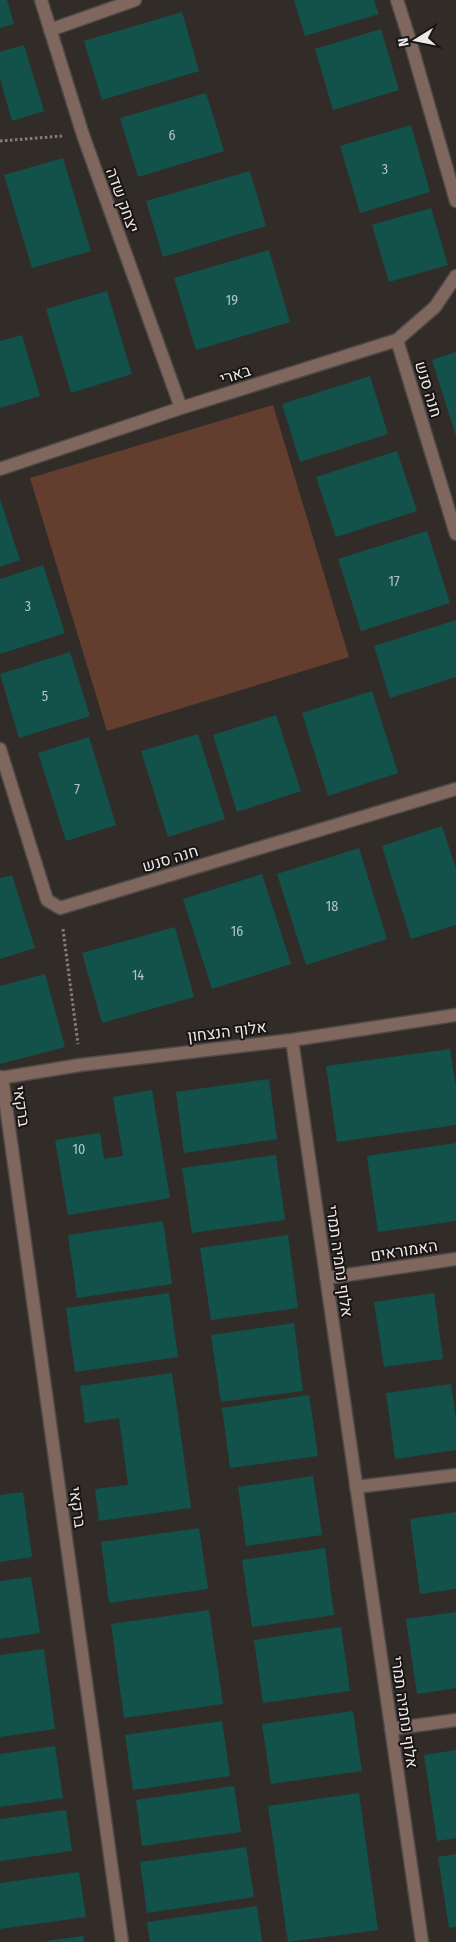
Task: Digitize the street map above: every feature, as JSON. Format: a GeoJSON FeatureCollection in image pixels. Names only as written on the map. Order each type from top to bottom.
{"type":"FeatureCollection","features":[{"type":"Feature","properties":{"kind":"street","name":"יצחק שדה"},"geometry":{"type":"LineString","coordinates":[[41,0],[83,135],[181,408]]}},
{"type":"Feature","properties":{"kind":"street"},"geometry":{"type":"LineString","coordinates":[[50,30],[135,0]]}},
{"type":"Feature","properties":{"kind":"street"},"geometry":{"type":"LineString","coordinates":[[397,0],[456,201]]}},
{"type":"Feature","properties":{"kind":"street","name":"בארי"},"geometry":{"type":"LineString","coordinates":[[0,470],[181,408],[396,340],[435,307],[456,276]]}},
{"type":"Feature","properties":{"kind":"street","name":"חנה סנש"},"geometry":{"type":"LineString","coordinates":[[396,340],[456,534]]}},
{"type":"Feature","properties":{"kind":"street"},"geometry":{"type":"LineString","coordinates":[[0,749],[47,900],[60,908]]}},
{"type":"Feature","properties":{"kind":"street","name":"חנה סנש"},"geometry":{"type":"LineString","coordinates":[[60,908],[456,789]]}},
{"type":"Feature","properties":{"kind":"street","name":"אלוף הנצחון"},"geometry":{"type":"LineString","coordinates":[[1,1078],[80,1065],[292,1040],[456,1015]]}},
{"type":"Feature","properties":{"kind":"street","name":"אלוף נחמיה תמרי"},"geometry":{"type":"LineString","coordinates":[[292,1040],[422,1942]]}},
{"type":"Feature","properties":{"kind":"street","name":"ברקאי"},"geometry":{"type":"LineString","coordinates":[[1,1078],[122,1942]]}},
{"type":"Feature","properties":{"kind":"street","name":"האמוראים"},"geometry":{"type":"LineString","coordinates":[[326,1278],[456,1259]]}},
{"type":"Feature","properties":{"kind":"street"},"geometry":{"type":"LineString","coordinates":[[356,1487],[456,1475]]}},
{"type":"Feature","properties":{"kind":"street"},"geometry":{"type":"LineString","coordinates":[[391,1729],[456,1720]]}},
{"type":"Feature","properties":{"kind":"path"},"geometry":{"type":"LineString","coordinates":[[0,141],[83,135]]}},
{"type":"Feature","properties":{"kind":"path"},"geometry":{"type":"LineString","coordinates":[[60,908],[80,1065]]}},
{"type":"Feature","properties":{"kind":"shaded area"},"geometry":{"type":"Polygon","coordinates":[[[273,405],[349,657],[107,731],[30,478],[273,405]]]}},
{"type":"Feature","properties":{"kind":"building"},"geometry":{"type":"Polygon","coordinates":[[[0,0],[7,0],[14,24],[0,28],[0,0]]]}},
{"type":"Feature","properties":{"kind":"building"},"geometry":{"type":"Polygon","coordinates":[[[294,0],[374,0],[379,14],[305,36],[294,0]]]}},
{"type":"Feature","properties":{"kind":"building"},"geometry":{"type":"Polygon","coordinates":[[[182,12],[199,71],[102,100],[84,41],[182,12]]]}},
{"type":"Feature","properties":{"kind":"building"},"geometry":{"type":"Polygon","coordinates":[[[381,29],[399,90],[333,110],[315,49],[381,29]]]}},
{"type":"Feature","properties":{"kind":"building"},"geometry":{"type":"Polygon","coordinates":[[[24,45],[44,111],[12,121],[0,79],[0,52],[24,45]]]}},
{"type":"Feature","properties":{"kind":"building"},"geometry":{"type":"Polygon","coordinates":[[[206,93],[224,151],[138,177],[120,118],[206,93]]]}},
{"type":"Feature","properties":{"kind":"building"},"geometry":{"type":"Polygon","coordinates":[[[411,125],[430,192],[360,213],[340,146],[411,125]]]}},
{"type":"Feature","properties":{"kind":"building"},"geometry":{"type":"Polygon","coordinates":[[[63,158],[91,251],[32,268],[4,175],[63,158]]]}},
{"type":"Feature","properties":{"kind":"building"},"geometry":{"type":"Polygon","coordinates":[[[250,171],[266,226],[163,257],[146,201],[250,171]]]}},
{"type":"Feature","properties":{"kind":"building"},"geometry":{"type":"Polygon","coordinates":[[[431,208],[448,265],[389,282],[372,225],[431,208]]]}},
{"type":"Feature","properties":{"kind":"building"},"geometry":{"type":"Polygon","coordinates":[[[269,250],[290,322],[196,350],[174,278],[269,250]]]}},
{"type":"Feature","properties":{"kind":"building"},"geometry":{"type":"Polygon","coordinates":[[[107,291],[132,374],[71,393],[46,309],[107,291]]]}},
{"type":"Feature","properties":{"kind":"building"},"geometry":{"type":"Polygon","coordinates":[[[22,335],[40,396],[0,408],[0,341],[22,335]]]}},
{"type":"Feature","properties":{"kind":"building"},"geometry":{"type":"Polygon","coordinates":[[[456,352],[456,436],[432,360],[456,352]]]}},
{"type":"Feature","properties":{"kind":"building"},"geometry":{"type":"Polygon","coordinates":[[[370,376],[388,434],[300,462],[282,404],[370,376]]]}},
{"type":"Feature","properties":{"kind":"building"},"geometry":{"type":"Polygon","coordinates":[[[397,451],[417,511],[336,537],[316,477],[397,451]]]}},
{"type":"Feature","properties":{"kind":"building"},"geometry":{"type":"Polygon","coordinates":[[[0,499],[20,560],[0,567],[0,499]]]}},
{"type":"Feature","properties":{"kind":"building"},"geometry":{"type":"Polygon","coordinates":[[[427,531],[450,603],[361,631],[338,559],[427,531]]]}},
{"type":"Feature","properties":{"kind":"building"},"geometry":{"type":"Polygon","coordinates":[[[43,565],[65,633],[0,654],[0,579],[43,565]]]}},
{"type":"Feature","properties":{"kind":"building"},"geometry":{"type":"Polygon","coordinates":[[[456,620],[456,677],[390,698],[374,646],[456,620]]]}},
{"type":"Feature","properties":{"kind":"building"},"geometry":{"type":"Polygon","coordinates":[[[70,652],[90,716],[19,738],[0,674],[70,652]]]}},
{"type":"Feature","properties":{"kind":"building"},"geometry":{"type":"Polygon","coordinates":[[[372,691],[398,773],[328,796],[302,713],[372,691]]]}},
{"type":"Feature","properties":{"kind":"building"},"geometry":{"type":"Polygon","coordinates":[[[276,715],[301,791],[237,812],[213,735],[276,715]]]}},
{"type":"Feature","properties":{"kind":"building"},"geometry":{"type":"Polygon","coordinates":[[[198,734],[225,819],[168,837],[141,751],[198,734]]]}},
{"type":"Feature","properties":{"kind":"building"},"geometry":{"type":"Polygon","coordinates":[[[89,737],[116,825],[66,841],[38,753],[89,737]]]}},
{"type":"Feature","properties":{"kind":"building"},"geometry":{"type":"Polygon","coordinates":[[[442,826],[456,869],[456,925],[411,939],[382,846],[442,826]]]}},
{"type":"Feature","properties":{"kind":"building"},"geometry":{"type":"Polygon","coordinates":[[[359,848],[387,939],[306,965],[277,874],[359,848]]]}},
{"type":"Feature","properties":{"kind":"building"},"geometry":{"type":"Polygon","coordinates":[[[262,874],[291,964],[212,989],[183,899],[262,874]]]}},
{"type":"Feature","properties":{"kind":"building"},"geometry":{"type":"Polygon","coordinates":[[[12,875],[35,948],[0,959],[0,878],[12,875]]]}},
{"type":"Feature","properties":{"kind":"building"},"geometry":{"type":"Polygon","coordinates":[[[175,927],[194,997],[102,1023],[82,953],[175,927]]]}},
{"type":"Feature","properties":{"kind":"building"},"geometry":{"type":"Polygon","coordinates":[[[45,974],[65,1047],[0,1064],[0,986],[45,974]]]}},
{"type":"Feature","properties":{"kind":"building"},"geometry":{"type":"Polygon","coordinates":[[[450,1049],[456,1087],[456,1125],[337,1142],[326,1066],[450,1049]]]}},
{"type":"Feature","properties":{"kind":"building"},"geometry":{"type":"Polygon","coordinates":[[[269,1079],[277,1139],[184,1153],[176,1092],[269,1079]]]}},
{"type":"Feature","properties":{"kind":"building"},"geometry":{"type":"Polygon","coordinates":[[[152,1090],[170,1198],[68,1215],[55,1140],[100,1133],[104,1159],[123,1156],[113,1097],[152,1090]]]}},
{"type":"Feature","properties":{"kind":"building"},"geometry":{"type":"Polygon","coordinates":[[[456,1143],[456,1221],[378,1232],[367,1156],[456,1143]]]}},
{"type":"Feature","properties":{"kind":"building"},"geometry":{"type":"Polygon","coordinates":[[[276,1155],[285,1220],[192,1233],[182,1168],[276,1155]]]}},
{"type":"Feature","properties":{"kind":"building"},"geometry":{"type":"Polygon","coordinates":[[[163,1221],[172,1284],[77,1298],[68,1235],[163,1221]]]}},
{"type":"Feature","properties":{"kind":"building"},"geometry":{"type":"Polygon","coordinates":[[[288,1235],[298,1308],[211,1320],[200,1248],[288,1235]]]}},
{"type":"Feature","properties":{"kind":"building"},"geometry":{"type":"Polygon","coordinates":[[[169,1293],[178,1357],[75,1372],[66,1308],[169,1293]]]}},
{"type":"Feature","properties":{"kind":"building"},"geometry":{"type":"Polygon","coordinates":[[[434,1293],[443,1359],[384,1367],[374,1302],[434,1293]]]}},
{"type":"Feature","properties":{"kind":"building"},"geometry":{"type":"Polygon","coordinates":[[[294,1323],[303,1391],[221,1402],[211,1335],[294,1323]]]}},
{"type":"Feature","properties":{"kind":"building"},"geometry":{"type":"Polygon","coordinates":[[[172,1373],[191,1508],[99,1521],[95,1489],[128,1485],[119,1418],[85,1423],[80,1386],[172,1373]]]}},
{"type":"Feature","properties":{"kind":"building"},"geometry":{"type":"Polygon","coordinates":[[[451,1384],[456,1419],[456,1450],[395,1459],[386,1393],[451,1384]]]}},
{"type":"Feature","properties":{"kind":"building"},"geometry":{"type":"Polygon","coordinates":[[[309,1395],[318,1456],[230,1468],[222,1408],[309,1395]]]}},
{"type":"Feature","properties":{"kind":"building"},"geometry":{"type":"Polygon","coordinates":[[[313,1476],[322,1535],[246,1546],[238,1487],[313,1476]]]}},
{"type":"Feature","properties":{"kind":"building"},"geometry":{"type":"Polygon","coordinates":[[[23,1492],[32,1557],[0,1562],[0,1495],[23,1492]]]}},
{"type":"Feature","properties":{"kind":"building"},"geometry":{"type":"Polygon","coordinates":[[[456,1512],[456,1589],[420,1594],[410,1519],[456,1512]]]}},
{"type":"Feature","properties":{"kind":"building"},"geometry":{"type":"Polygon","coordinates":[[[199,1528],[208,1589],[109,1603],[101,1542],[199,1528]]]}},
{"type":"Feature","properties":{"kind":"building"},"geometry":{"type":"Polygon","coordinates":[[[325,1548],[334,1615],[252,1627],[242,1560],[325,1548]]]}},
{"type":"Feature","properties":{"kind":"building"},"geometry":{"type":"Polygon","coordinates":[[[31,1577],[40,1633],[0,1639],[0,1581],[31,1577]]]}},
{"type":"Feature","properties":{"kind":"building"},"geometry":{"type":"Polygon","coordinates":[[[209,1610],[223,1704],[124,1718],[111,1624],[209,1610]]]}},
{"type":"Feature","properties":{"kind":"building"},"geometry":{"type":"Polygon","coordinates":[[[456,1612],[456,1688],[417,1694],[406,1619],[456,1612]]]}},
{"type":"Feature","properties":{"kind":"building"},"geometry":{"type":"Polygon","coordinates":[[[341,1627],[350,1691],[263,1703],[254,1640],[341,1627]]]}},
{"type":"Feature","properties":{"kind":"building"},"geometry":{"type":"Polygon","coordinates":[[[44,1649],[55,1729],[0,1737],[0,1655],[44,1649]]]}},
{"type":"Feature","properties":{"kind":"building"},"geometry":{"type":"Polygon","coordinates":[[[353,1711],[362,1771],[271,1784],[262,1724],[353,1711]]]}},
{"type":"Feature","properties":{"kind":"building"},"geometry":{"type":"Polygon","coordinates":[[[222,1721],[230,1776],[133,1790],[125,1735],[222,1721]]]}},
{"type":"Feature","properties":{"kind":"building"},"geometry":{"type":"Polygon","coordinates":[[[55,1746],[63,1798],[0,1807],[0,1754],[55,1746]]]}},
{"type":"Feature","properties":{"kind":"building"},"geometry":{"type":"Polygon","coordinates":[[[456,1750],[456,1838],[437,1841],[424,1755],[456,1750]]]}},
{"type":"Feature","properties":{"kind":"building"},"geometry":{"type":"Polygon","coordinates":[[[234,1786],[241,1832],[142,1846],[136,1800],[234,1786]]]}},
{"type":"Feature","properties":{"kind":"building"},"geometry":{"type":"Polygon","coordinates":[[[359,1793],[378,1930],[288,1942],[268,1806],[359,1793]]]}},
{"type":"Feature","properties":{"kind":"building"},"geometry":{"type":"Polygon","coordinates":[[[66,1810],[72,1851],[0,1861],[0,1819],[66,1810]]]}},
{"type":"Feature","properties":{"kind":"building"},"geometry":{"type":"Polygon","coordinates":[[[246,1847],[254,1897],[147,1913],[140,1862],[246,1847]]]}},
{"type":"Feature","properties":{"kind":"building"},"geometry":{"type":"Polygon","coordinates":[[[456,1854],[456,1927],[449,1928],[438,1857],[456,1854]]]}},
{"type":"Feature","properties":{"kind":"building"},"geometry":{"type":"Polygon","coordinates":[[[79,1872],[86,1917],[0,1929],[0,1883],[79,1872]]]}},
{"type":"Feature","properties":{"kind":"building"},"geometry":{"type":"Polygon","coordinates":[[[257,1906],[262,1942],[150,1942],[147,1922],[257,1906]]]}},
{"type":"Feature","properties":{"kind":"building"},"geometry":{"type":"Polygon","coordinates":[[[83,1936],[84,1942],[47,1942],[47,1941],[83,1936]]]}}]}
